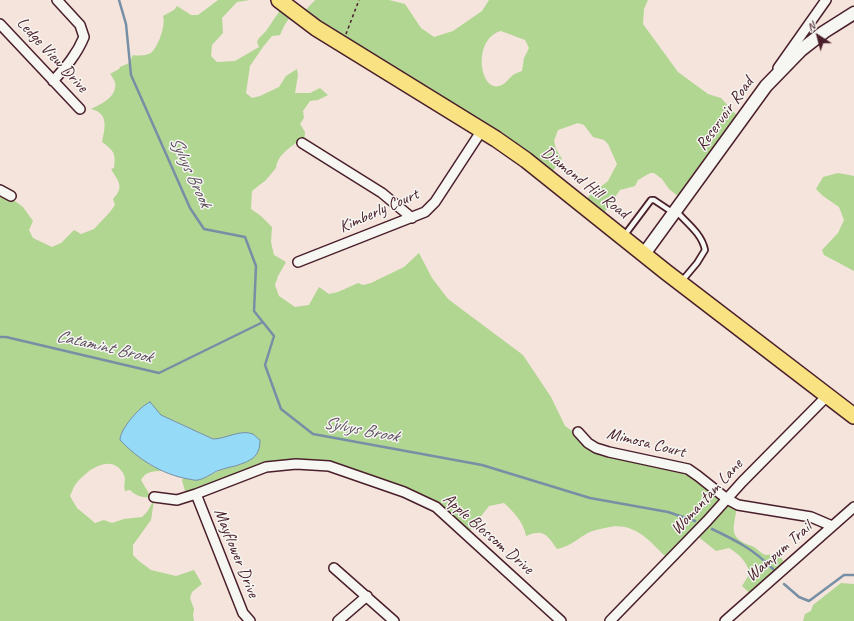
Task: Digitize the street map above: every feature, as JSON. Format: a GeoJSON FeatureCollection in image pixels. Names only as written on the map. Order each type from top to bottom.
{"type":"FeatureCollection","features":[{"type":"Feature","properties":{"kind":"main road","name":"Diamond Hill Road"},"geometry":{"type":"LineString","coordinates":[[279,0],[316,28],[342,45],[482,130],[526,160],[680,283],[854,416]]}},
{"type":"Feature","properties":{"kind":"street"},"geometry":{"type":"LineString","coordinates":[[53,81],[79,50],[84,37],[80,25],[57,0]]}},
{"type":"Feature","properties":{"kind":"street"},"geometry":{"type":"LineString","coordinates":[[766,86],[826,0]]}},
{"type":"Feature","properties":{"kind":"street","name":"Reservoir Road"},"geometry":{"type":"LineString","coordinates":[[644,254],[766,86],[801,50],[818,36],[854,13]]}},
{"type":"Feature","properties":{"kind":"street","name":"Ledge View Drive"},"geometry":{"type":"LineString","coordinates":[[0,24],[80,109]]}},
{"type":"Feature","properties":{"kind":"street","name":"Kimberly Court"},"geometry":{"type":"LineString","coordinates":[[298,262],[425,212],[436,202],[482,130]]}},
{"type":"Feature","properties":{"kind":"street"},"geometry":{"type":"LineString","coordinates":[[302,143],[382,193],[412,218]]}},
{"type":"Feature","properties":{"kind":"street"},"geometry":{"type":"LineString","coordinates":[[0,190],[11,196]]}},
{"type":"Feature","properties":{"kind":"street","name":"Womantam Lane"},"geometry":{"type":"LineString","coordinates":[[610,621],[707,521],[742,482],[828,395]]}},
{"type":"Feature","properties":{"kind":"street","name":"Mimosa Court"},"geometry":{"type":"LineString","coordinates":[[578,432],[588,443],[596,448],[688,469],[726,499],[738,505],[811,516],[832,526]]}},
{"type":"Feature","properties":{"kind":"street","name":"Apple Blossom Drive"},"geometry":{"type":"LineString","coordinates":[[154,497],[177,500],[266,467],[296,464],[329,466],[404,492],[436,507],[561,621]]}},
{"type":"Feature","properties":{"kind":"street","name":"Mayflower Drive"},"geometry":{"type":"LineString","coordinates":[[196,494],[243,613],[250,621]]}},
{"type":"Feature","properties":{"kind":"street","name":"Wampum Trail"},"geometry":{"type":"LineString","coordinates":[[725,621],[854,507]]}},
{"type":"Feature","properties":{"kind":"street"},"geometry":{"type":"LineString","coordinates":[[334,568],[394,621]]}},
{"type":"Feature","properties":{"kind":"street"},"geometry":{"type":"LineString","coordinates":[[338,621],[367,596]]}},
{"type":"Feature","properties":{"kind":"lane"},"geometry":{"type":"LineString","coordinates":[[623,238],[651,200],[654,200],[675,212],[704,242],[705,250],[697,263],[680,283]]}},
{"type":"Feature","properties":{"kind":"path"},"geometry":{"type":"LineString","coordinates":[[342,45],[359,0]]}},
{"type":"Feature","properties":{"kind":"green space"},"geometry":{"type":"Polygon","coordinates":[[[218,0],[250,0],[237,2],[222,18],[223,33],[212,45],[211,56],[217,62],[235,61],[259,47],[257,42],[259,38],[266,31],[283,6],[291,15],[280,35],[272,36],[250,66],[246,93],[252,98],[260,96],[279,87],[286,76],[297,69],[298,75],[295,93],[310,93],[320,88],[328,95],[318,100],[310,101],[303,111],[304,118],[300,124],[305,132],[304,144],[297,142],[287,150],[278,160],[276,168],[266,180],[252,191],[251,209],[272,227],[271,242],[274,255],[286,262],[275,285],[279,296],[295,307],[309,305],[319,287],[329,294],[338,292],[358,283],[363,285],[371,283],[404,267],[419,253],[432,278],[448,299],[523,355],[551,397],[565,426],[588,442],[689,472],[737,506],[734,526],[735,536],[744,543],[754,547],[766,555],[779,554],[788,569],[755,598],[742,586],[750,573],[747,565],[742,559],[729,548],[716,551],[696,535],[670,561],[641,534],[625,527],[616,526],[593,531],[562,548],[557,549],[544,534],[537,533],[526,536],[518,518],[504,503],[489,506],[468,533],[435,505],[321,467],[284,465],[187,499],[182,480],[184,478],[198,480],[219,471],[238,433],[220,439],[213,439],[161,415],[150,465],[163,471],[150,472],[141,480],[151,497],[139,496],[130,490],[125,491],[125,478],[123,473],[118,467],[112,464],[98,466],[85,474],[75,485],[70,496],[77,508],[95,523],[104,520],[112,523],[124,519],[142,517],[147,512],[154,500],[151,520],[133,545],[133,555],[151,570],[176,576],[194,570],[202,584],[192,592],[190,598],[194,609],[194,621],[0,621],[0,190],[23,207],[33,221],[29,230],[33,238],[52,247],[61,243],[74,230],[81,234],[94,229],[115,205],[113,199],[119,191],[119,184],[111,169],[114,168],[115,159],[113,153],[102,142],[105,126],[103,118],[97,111],[91,109],[108,99],[114,92],[115,82],[110,74],[129,63],[133,55],[140,56],[148,54],[155,49],[163,29],[163,16],[174,10],[177,6],[191,15],[198,15],[218,0]]]}},
{"type":"Feature","properties":{"kind":"green space"},"geometry":{"type":"Polygon","coordinates":[[[315,0],[389,0],[405,4],[421,28],[434,37],[453,31],[482,11],[489,0],[648,0],[644,9],[643,24],[678,72],[708,94],[721,98],[742,121],[683,200],[669,189],[662,179],[654,173],[650,173],[638,180],[635,186],[620,190],[600,219],[583,204],[589,196],[608,181],[617,164],[608,144],[604,140],[593,137],[584,125],[578,123],[558,130],[554,141],[556,149],[562,159],[548,177],[531,165],[523,148],[512,150],[469,121],[467,112],[457,114],[300,16],[315,0]],[[501,31],[492,36],[485,44],[482,55],[484,75],[488,82],[494,86],[502,85],[513,75],[522,71],[524,58],[529,48],[525,40],[501,31]]]}},
{"type":"Feature","properties":{"kind":"green space"},"geometry":{"type":"Polygon","coordinates":[[[838,173],[854,176],[854,271],[824,255],[822,250],[838,233],[844,220],[839,207],[816,189],[823,177],[838,173]]]}},
{"type":"Feature","properties":{"kind":"green space"},"geometry":{"type":"Polygon","coordinates":[[[841,583],[854,584],[854,621],[803,621],[805,614],[811,611],[813,605],[841,583]]]}},
{"type":"Feature","properties":{"kind":"water"},"geometry":{"type":"Polygon","coordinates":[[[150,402],[161,415],[213,439],[238,433],[253,434],[260,440],[258,451],[250,460],[217,471],[205,478],[197,480],[178,477],[159,469],[142,459],[120,440],[123,430],[131,418],[141,408],[150,402]]]}},
{"type":"Feature","properties":{"kind":"waterway","name":"Sylvys Brook"},"geometry":{"type":"LineString","coordinates":[[119,0],[126,24],[131,75],[190,208],[204,229],[245,237],[256,266],[254,311],[274,336],[265,365],[281,409],[313,434],[482,465],[590,498],[668,512],[695,521]]}},
{"type":"Feature","properties":{"kind":"waterway","name":"Catamint Brook"},"geometry":{"type":"LineString","coordinates":[[0,337],[6,337],[159,373],[263,322]]}},
{"type":"Feature","properties":{"kind":"waterway","name":"Sylvys Brook"},"geometry":{"type":"LineString","coordinates":[[712,529],[744,546],[759,556],[773,569]]}},
{"type":"Feature","properties":{"kind":"waterway","name":"Sylvys Brook"},"geometry":{"type":"LineString","coordinates":[[784,584],[799,597],[809,601],[844,575],[854,575]]}}]}
